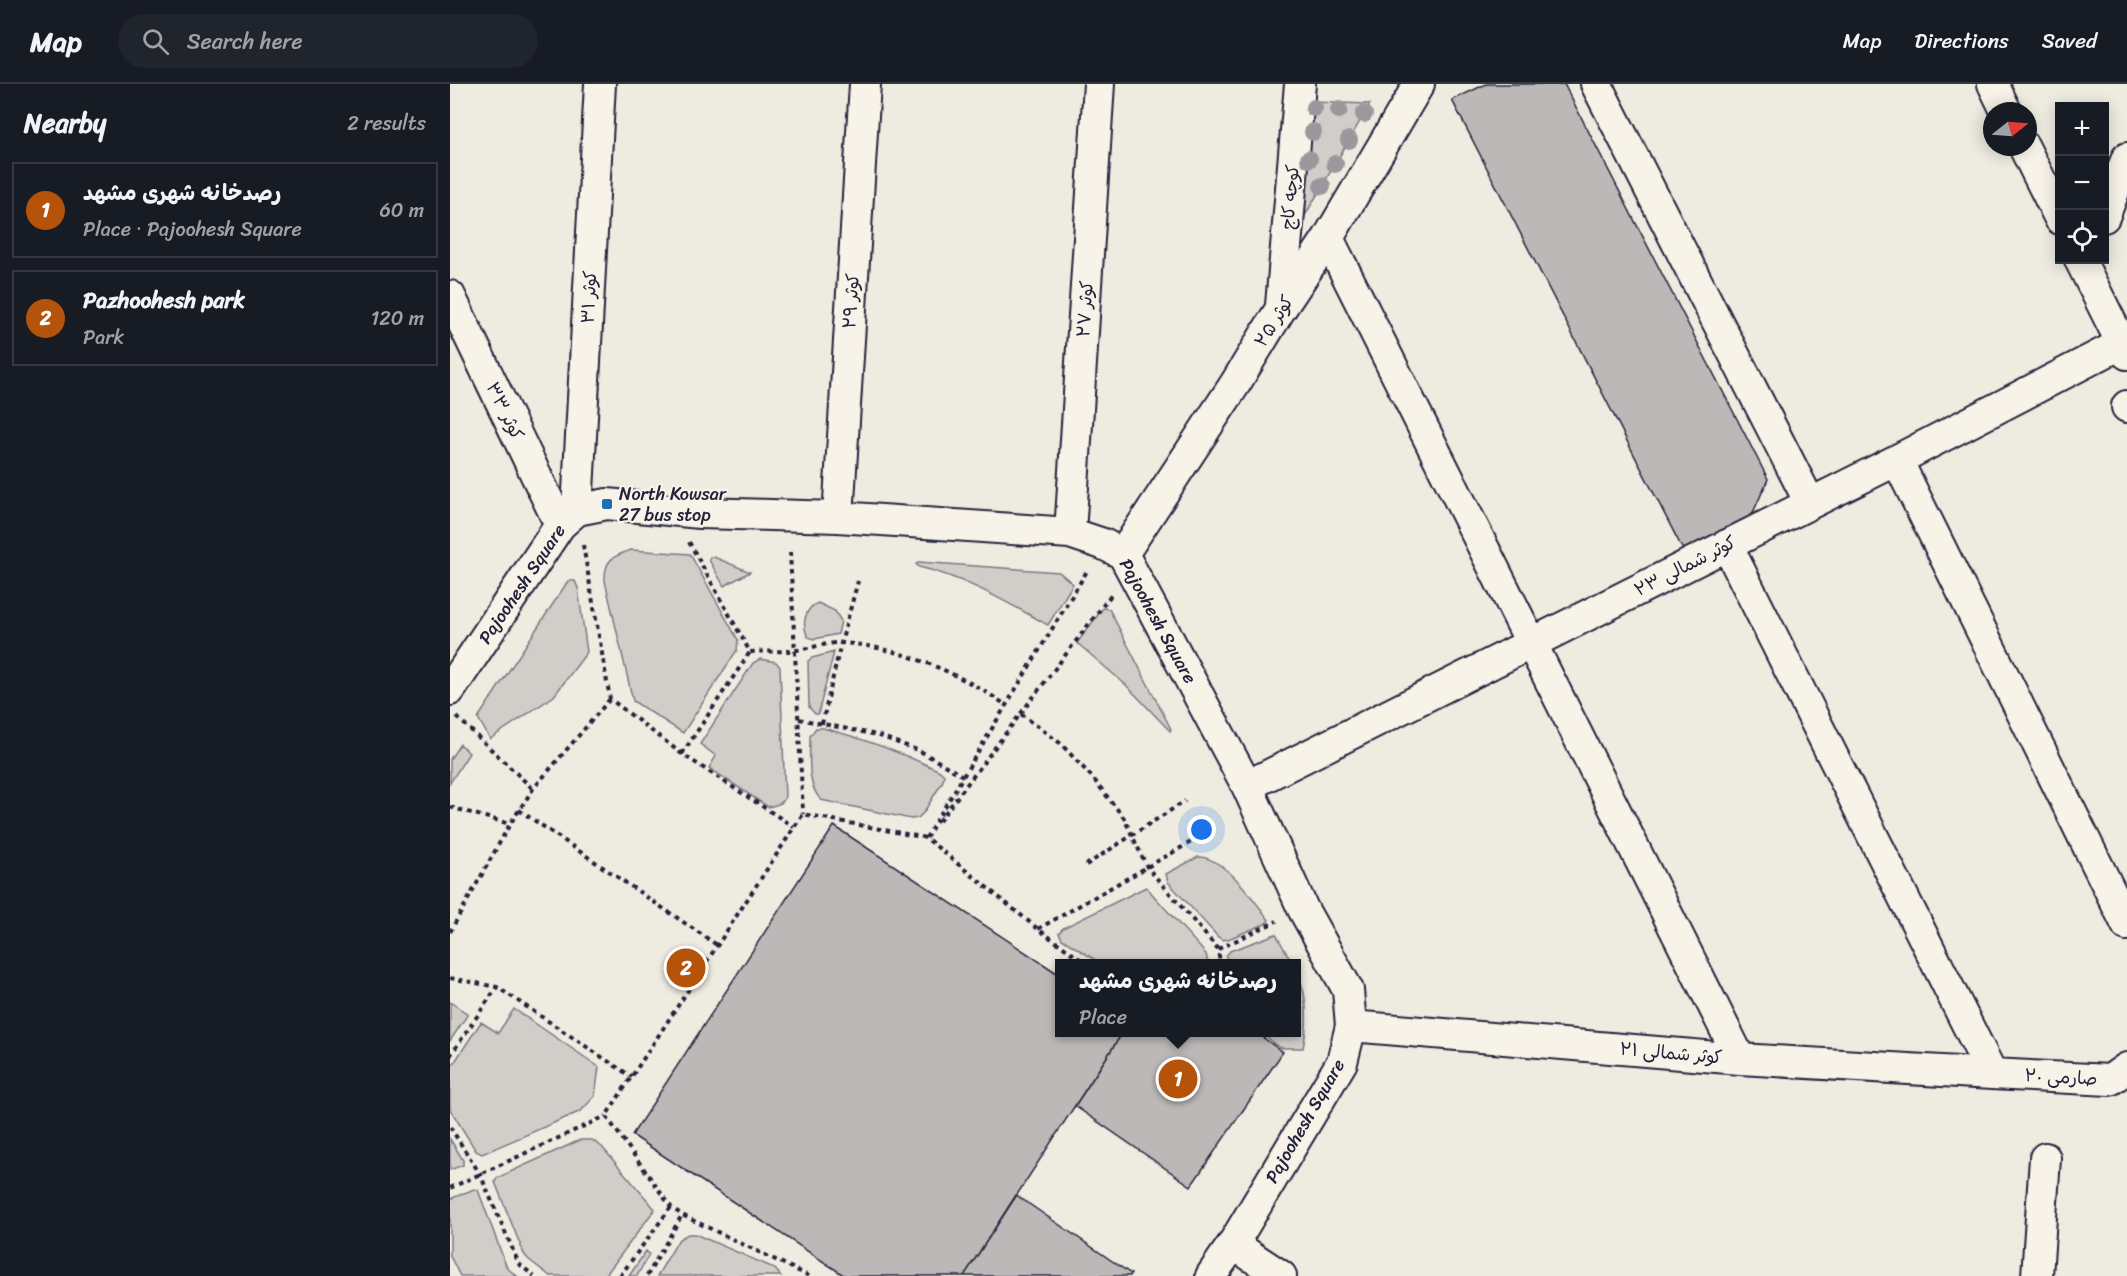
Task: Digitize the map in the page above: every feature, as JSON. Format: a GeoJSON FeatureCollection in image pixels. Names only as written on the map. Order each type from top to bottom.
{"type":"FeatureCollection","features":[{"type":"Feature","properties":{"kind":"street","name":"کوثر ۳۱"},"geometry":{"type":"LineString","coordinates":[[569,517],[600,84]]}},
{"type":"Feature","properties":{"kind":"street","name":"کوثر ۲۹"},"geometry":{"type":"LineString","coordinates":[[838,517],[865,84]]}},
{"type":"Feature","properties":{"kind":"street","name":"کوثر ۲۷"},"geometry":{"type":"LineString","coordinates":[[1070,533],[1099,84]]}},
{"type":"Feature","properties":{"kind":"street","name":"کوچه کاج"},"geometry":{"type":"LineString","coordinates":[[1280,310],[1300,84]]}},
{"type":"Feature","properties":{"kind":"street","name":"کوثر ۲۵"},"geometry":{"type":"LineString","coordinates":[[1119,556],[1235,384],[1280,310],[1328,238],[1419,84]]}},
{"type":"Feature","properties":{"kind":"street"},"geometry":{"type":"LineString","coordinates":[[1596,84],[1810,503]]}},
{"type":"Feature","properties":{"kind":"street"},"geometry":{"type":"LineString","coordinates":[[1993,84],[2002,102]]}},
{"type":"Feature","properties":{"kind":"street"},"geometry":{"type":"LineString","coordinates":[[2028,156],[2056,210]]}},
{"type":"Feature","properties":{"kind":"street"},"geometry":{"type":"LineString","coordinates":[[2107,210],[2127,158]]}},
{"type":"Feature","properties":{"kind":"street"},"geometry":{"type":"LineString","coordinates":[[1328,238],[1740,1059]]}},
{"type":"Feature","properties":{"kind":"street"},"geometry":{"type":"LineString","coordinates":[[2084,264],[2124,349]]}},
{"type":"Feature","properties":{"kind":"street","name":"کوثر ۳۳"},"geometry":{"type":"LineString","coordinates":[[450,296],[569,517]]}},
{"type":"Feature","properties":{"kind":"street","name":"کوثر شمالی ۲۳"},"geometry":{"type":"LineString","coordinates":[[1247,786],[1810,503],[2124,349]]}},
{"type":"Feature","properties":{"kind":"street"},"geometry":{"type":"LineString","coordinates":[[1897,460],[2127,925]]}},
{"type":"Feature","properties":{"kind":"street","name":"Pajoohesh Square"},"geometry":{"type":"LineString","coordinates":[[450,690],[569,517],[607,504],[672,511],[838,517],[1070,533],[1119,556],[1247,786],[1303,909],[1348,990],[1351,1026],[1342,1062],[1233,1244],[1211,1276]]}},
{"type":"Feature","properties":{"kind":"street"},"geometry":{"type":"LineString","coordinates":[[1726,545],[1992,1074]]}},
{"type":"Feature","properties":{"kind":"street","name":"کوثر شمالی ۲۱"},"geometry":{"type":"LineString","coordinates":[[1351,1026],[1740,1059],[1992,1074]]}},
{"type":"Feature","properties":{"kind":"street","name":"صارمی ۲۰"},"geometry":{"type":"LineString","coordinates":[[1992,1074],[2110,1080],[2127,1068]]}},
{"type":"Feature","properties":{"kind":"street"},"geometry":{"type":"LineString","coordinates":[[2037,1276],[2045,1158]]}},
{"type":"Feature","properties":{"kind":"street"},"geometry":{"type":"LineString","coordinates":[[1233,1244],[1281,1276]]}},
{"type":"Feature","properties":{"kind":"path"},"geometry":{"type":"LineString","coordinates":[[672,511],[750,652]]}},
{"type":"Feature","properties":{"kind":"path"},"geometry":{"type":"LineString","coordinates":[[569,517],[610,699],[682,754],[794,827]]}},
{"type":"Feature","properties":{"kind":"path"},"geometry":{"type":"LineString","coordinates":[[450,1188],[606,1116],[803,814],[790,552]]}},
{"type":"Feature","properties":{"kind":"path"},"geometry":{"type":"LineString","coordinates":[[926,838],[1006,705],[1119,556]]}},
{"type":"Feature","properties":{"kind":"path"},"geometry":{"type":"LineString","coordinates":[[926,838],[1021,714],[1119,556]]}},
{"type":"Feature","properties":{"kind":"path"},"geometry":{"type":"LineString","coordinates":[[822,724],[858,581]]}},
{"type":"Feature","properties":{"kind":"path"},"geometry":{"type":"LineString","coordinates":[[750,652],[795,650],[841,643],[887,650],[935,667],[981,688],[1006,705]]}},
{"type":"Feature","properties":{"kind":"path"},"geometry":{"type":"LineString","coordinates":[[682,754],[750,652]]}},
{"type":"Feature","properties":{"kind":"path"},"geometry":{"type":"LineString","coordinates":[[450,932],[510,824],[533,789],[610,699]]}},
{"type":"Feature","properties":{"kind":"path"},"geometry":{"type":"LineString","coordinates":[[450,711],[533,789]]}},
{"type":"Feature","properties":{"kind":"path"},"geometry":{"type":"LineString","coordinates":[[1021,714],[1060,743],[1092,777],[1124,818],[1147,867],[1218,949],[1219,959]]}},
{"type":"Feature","properties":{"kind":"path"},"geometry":{"type":"LineString","coordinates":[[799,719],[877,735],[920,751],[963,776]]}},
{"type":"Feature","properties":{"kind":"path"},"geometry":{"type":"LineString","coordinates":[[1086,866],[1185,801]]}},
{"type":"Feature","properties":{"kind":"path"},"geometry":{"type":"LineString","coordinates":[[450,807],[510,824]]}},
{"type":"Feature","properties":{"kind":"path"},"geometry":{"type":"LineString","coordinates":[[519,810],[717,945]]}},
{"type":"Feature","properties":{"kind":"path"},"geometry":{"type":"LineString","coordinates":[[803,814],[926,838],[1038,929],[1081,959]]}},
{"type":"Feature","properties":{"kind":"path"},"geometry":{"type":"LineString","coordinates":[[1038,929],[1214,829]]}},
{"type":"Feature","properties":{"kind":"path"},"geometry":{"type":"LineString","coordinates":[[1218,949],[1303,909]]}},
{"type":"Feature","properties":{"kind":"path"},"geometry":{"type":"LineString","coordinates":[[450,978],[497,987],[632,1077]]}},
{"type":"Feature","properties":{"kind":"path"},"geometry":{"type":"LineString","coordinates":[[450,1056],[497,987]]}},
{"type":"Feature","properties":{"kind":"path"},"geometry":{"type":"LineString","coordinates":[[606,1116],[671,1207],[682,1215],[809,1276]]}},
{"type":"Feature","properties":{"kind":"path"},"geometry":{"type":"LineString","coordinates":[[450,1127],[480,1174],[519,1264],[534,1276]]}},
{"type":"Feature","properties":{"kind":"path"},"geometry":{"type":"LineString","coordinates":[[620,1276],[671,1207]]}},
{"type":"Feature","properties":{"kind":"path"},"geometry":{"type":"LineString","coordinates":[[647,1276],[682,1215]]}},
{"type":"Feature","properties":{"kind":"shaded area"},"geometry":{"type":"Polygon","coordinates":[[[1310,102],[1370,104],[1296,231],[1310,102]]]}},
{"type":"Feature","properties":{"kind":"shaded area"},"geometry":{"type":"Polygon","coordinates":[[[631,550],[690,554],[738,640],[737,650],[683,733],[633,701],[605,581],[606,568],[611,560],[631,550]]]}},
{"type":"Feature","properties":{"kind":"shaded area"},"geometry":{"type":"Polygon","coordinates":[[[710,557],[750,572],[724,586],[709,560],[710,557]]]}},
{"type":"Feature","properties":{"kind":"shaded area"},"geometry":{"type":"Polygon","coordinates":[[[918,562],[1059,572],[1073,584],[1048,625],[969,584],[919,567],[916,564],[918,562]]]}},
{"type":"Feature","properties":{"kind":"shaded area"},"geometry":{"type":"Polygon","coordinates":[[[568,581],[575,581],[578,588],[587,652],[554,696],[490,739],[478,718],[568,581]]]}},
{"type":"Feature","properties":{"kind":"shaded area"},"geometry":{"type":"Polygon","coordinates":[[[818,603],[835,611],[841,621],[838,634],[814,639],[808,637],[805,617],[818,603]]]}},
{"type":"Feature","properties":{"kind":"shaded area"},"geometry":{"type":"Polygon","coordinates":[[[1103,608],[1109,609],[1170,731],[1126,685],[1077,643],[1103,608]]]}},
{"type":"Feature","properties":{"kind":"shaded area"},"geometry":{"type":"Polygon","coordinates":[[[834,652],[818,714],[815,714],[809,707],[808,661],[834,652]]]}},
{"type":"Feature","properties":{"kind":"shaded area"},"geometry":{"type":"Polygon","coordinates":[[[760,659],[776,662],[780,667],[785,797],[781,803],[768,807],[709,768],[716,756],[700,744],[753,663],[760,659]]]}},
{"type":"Feature","properties":{"kind":"shaded area"},"geometry":{"type":"Polygon","coordinates":[[[816,728],[823,728],[883,746],[940,771],[944,775],[943,781],[918,818],[911,819],[821,800],[813,786],[810,770],[810,736],[816,728]]]}},
{"type":"Feature","properties":{"kind":"shaded area"},"geometry":{"type":"Polygon","coordinates":[[[460,744],[469,753],[450,783],[450,759],[460,744]]]}},
{"type":"Feature","properties":{"kind":"shaded area"},"geometry":{"type":"Polygon","coordinates":[[[1198,857],[1218,864],[1228,872],[1247,891],[1269,920],[1265,924],[1228,939],[1223,940],[1218,937],[1168,882],[1166,874],[1198,857]]]}},
{"type":"Feature","properties":{"kind":"shaded area"},"geometry":{"type":"Polygon","coordinates":[[[1146,887],[1206,954],[1207,959],[1094,959],[1062,939],[1059,933],[1063,928],[1146,887]]]}},
{"type":"Feature","properties":{"kind":"shaded area"},"geometry":{"type":"Polygon","coordinates":[[[1276,934],[1290,959],[1226,959],[1230,951],[1276,934]]]}},
{"type":"Feature","properties":{"kind":"shaded area"},"geometry":{"type":"Polygon","coordinates":[[[1301,982],[1306,1010],[1303,1048],[1281,1048],[1266,1037],[1301,1037],[1301,982]]]}},
{"type":"Feature","properties":{"kind":"shaded area"},"geometry":{"type":"Polygon","coordinates":[[[450,1002],[468,1014],[450,1041],[450,1002]]]}},
{"type":"Feature","properties":{"kind":"shaded area"},"geometry":{"type":"Polygon","coordinates":[[[514,1009],[599,1067],[595,1096],[581,1111],[482,1154],[476,1151],[450,1109],[450,1069],[481,1022],[498,1033],[514,1009]]]}},
{"type":"Feature","properties":{"kind":"shaded area"},"geometry":{"type":"Polygon","coordinates":[[[450,1139],[463,1160],[463,1165],[450,1170],[450,1139]]]}},
{"type":"Feature","properties":{"kind":"shaded area"},"geometry":{"type":"Polygon","coordinates":[[[580,1140],[592,1140],[602,1147],[655,1209],[605,1276],[550,1276],[524,1254],[495,1182],[497,1178],[580,1140]]]}},
{"type":"Feature","properties":{"kind":"shaded area"},"geometry":{"type":"Polygon","coordinates":[[[474,1189],[478,1190],[507,1268],[517,1276],[460,1276],[450,1256],[450,1199],[474,1189]]]}},
{"type":"Feature","properties":{"kind":"shaded area"},"geometry":{"type":"Polygon","coordinates":[[[688,1234],[695,1234],[774,1268],[781,1276],[657,1276],[679,1239],[688,1234]]]}},
{"type":"Feature","properties":{"kind":"shaded area"},"geometry":{"type":"Polygon","coordinates":[[[646,1251],[649,1254],[637,1276],[629,1276],[646,1251]]]}},
{"type":"Feature","properties":{"kind":"building"},"geometry":{"type":"Polygon","coordinates":[[[1486,84],[1564,84],[1768,479],[1752,515],[1683,550],[1452,100],[1486,84]]]}},
{"type":"Feature","properties":{"kind":"building"},"geometry":{"type":"Polygon","coordinates":[[[834,826],[1055,972],[1055,1037],[1120,1037],[964,1276],[845,1276],[632,1135],[834,826]]]}},
{"type":"Feature","properties":{"kind":"building"},"geometry":{"type":"Polygon","coordinates":[[[1120,1037],[1262,1037],[1283,1052],[1191,1186],[1075,1106],[1120,1037]]]}},
{"type":"Feature","properties":{"kind":"building"},"geometry":{"type":"Polygon","coordinates":[[[1016,1195],[1131,1274],[1130,1276],[964,1276],[1016,1195]]]}},
{"type":"Feature","properties":{"kind":"place","name":"North Kowsar 27 bus stop"},"geometry":{"type":"Point","coordinates":[607,504]}},
{"type":"Feature","properties":{"kind":"place","name":"Pazhoohesh park"},"geometry":{"type":"Point","coordinates":[686,968]}},
{"type":"Feature","properties":{"kind":"place","name":"رصدخانه شهری مشهد"},"geometry":{"type":"Point","coordinates":[1178,1079]}}]}
